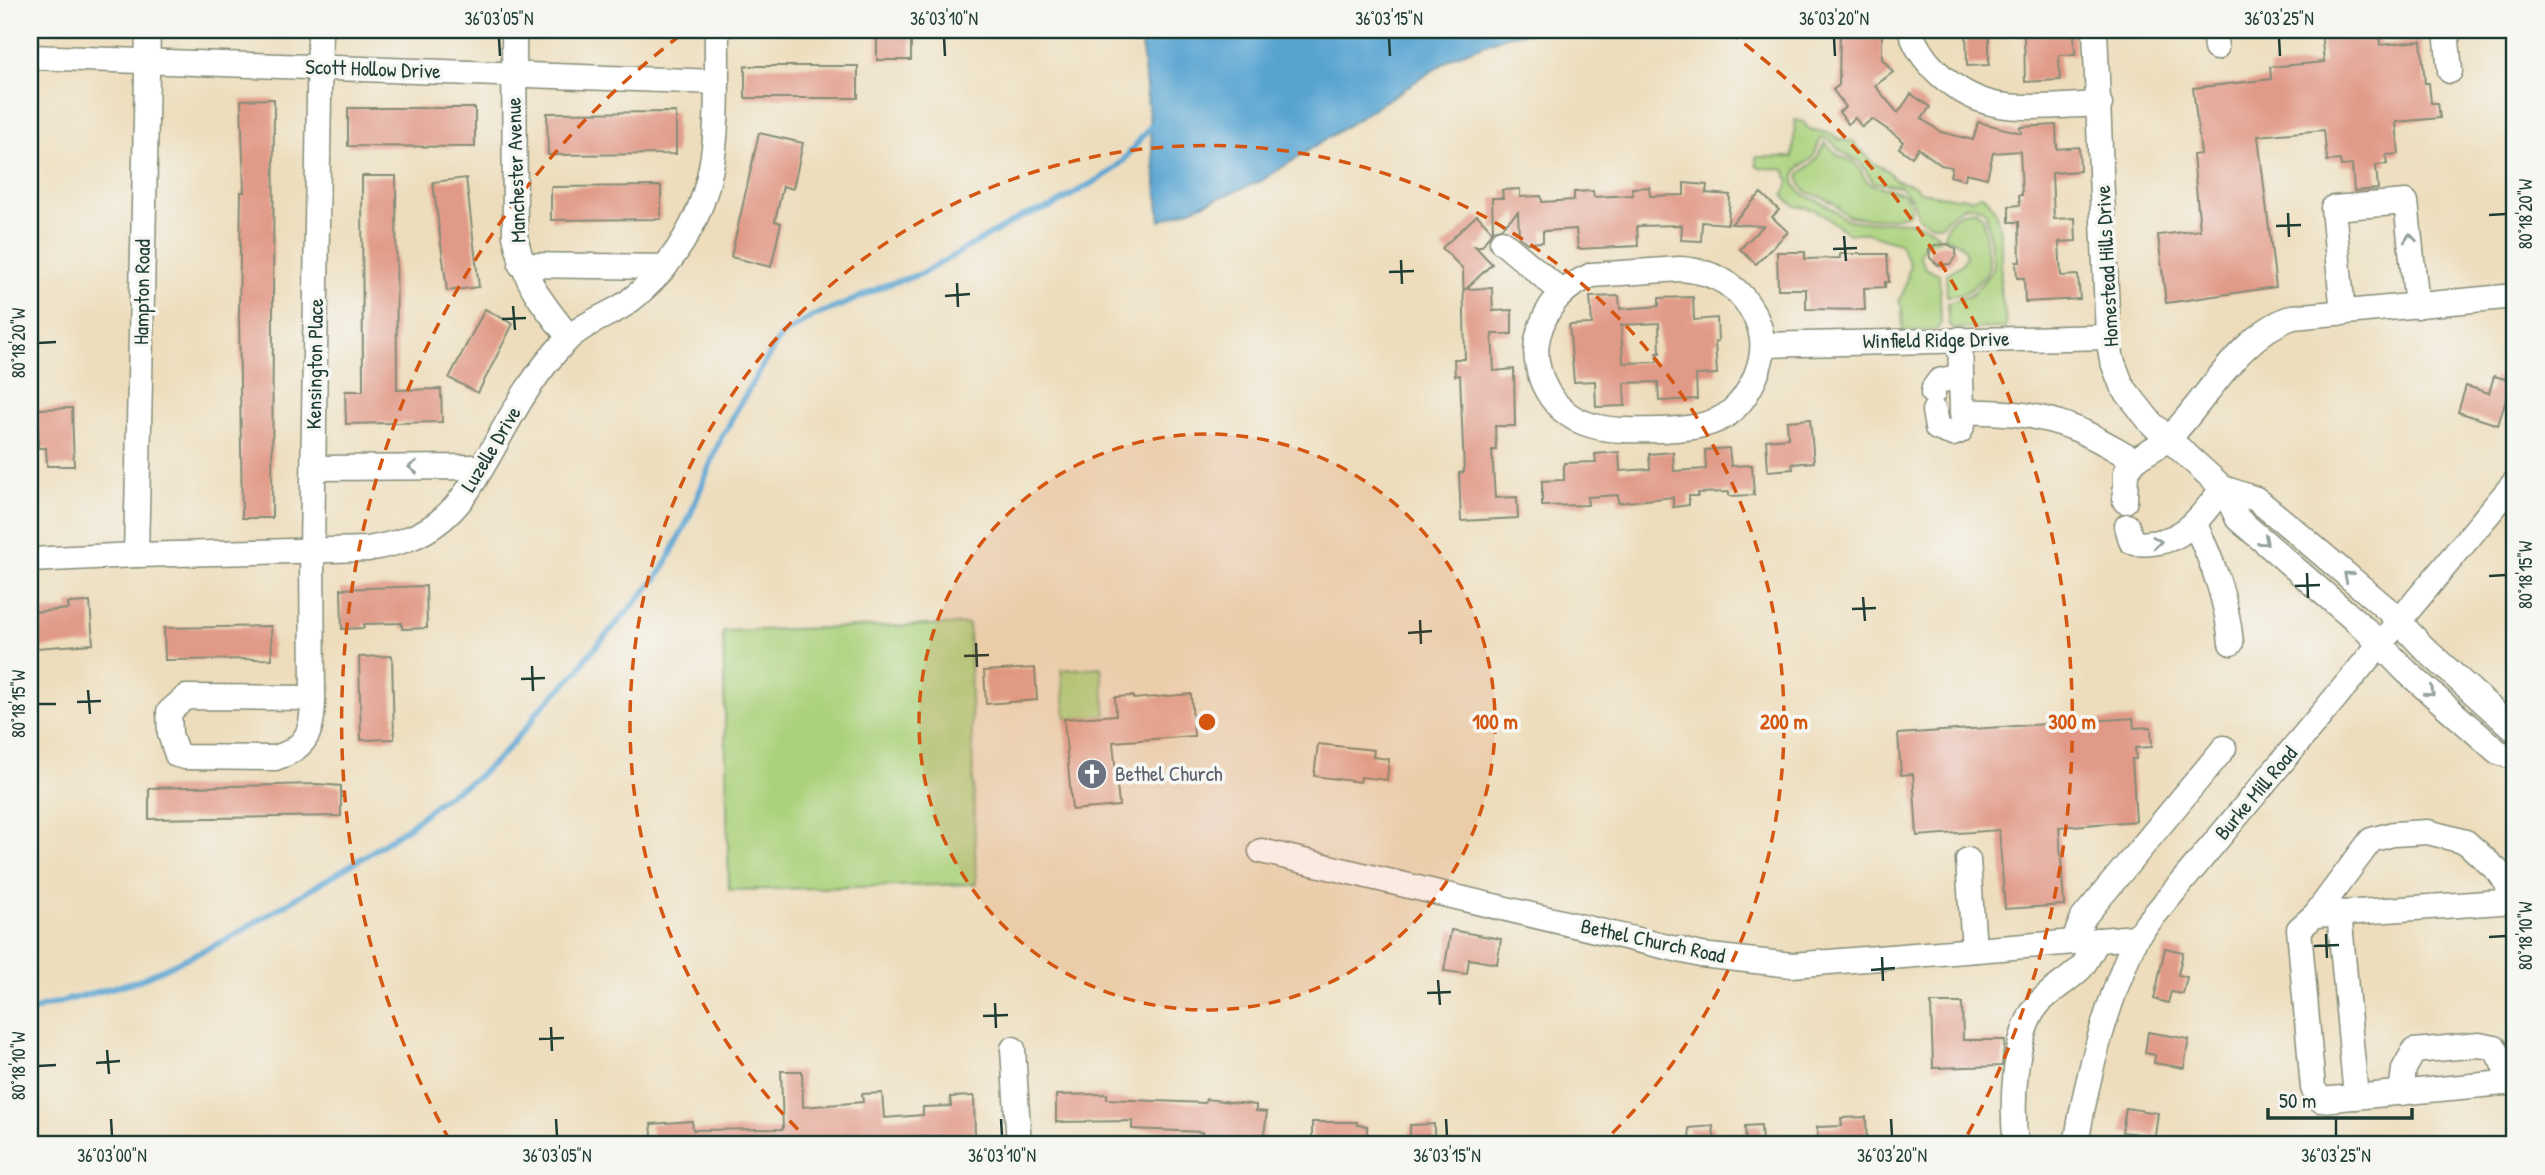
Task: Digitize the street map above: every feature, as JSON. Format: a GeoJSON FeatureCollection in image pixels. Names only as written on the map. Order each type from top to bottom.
{"type":"FeatureCollection","features":[{"type":"Feature","properties":{"kind":"street","name":"Hampton Road"},"geometry":{"type":"LineString","coordinates":[[136,555],[148,30]]}},
{"type":"Feature","properties":{"kind":"street","name":"Kensington Place"},"geometry":{"type":"LineString","coordinates":[[313,698],[186,697],[169,712],[170,734],[177,755],[275,758],[288,754],[301,745],[309,734],[313,721],[313,698],[312,549],[320,30]]}},
{"type":"Feature","properties":{"kind":"street","name":"Manchester Avenue"},"geometry":{"type":"LineString","coordinates":[[514,30],[515,236],[521,265],[533,292],[569,337]]}},
{"type":"Feature","properties":{"kind":"street","name":"Luzelle Drive"},"geometry":{"type":"LineString","coordinates":[[30,560],[368,549],[415,537],[440,521],[460,502],[528,387],[569,337],[626,303],[653,280],[691,228],[704,200],[716,140],[717,30]]}},
{"type":"Feature","properties":{"kind":"street"},"geometry":{"type":"LineString","coordinates":[[1910,30],[1925,58],[1942,78],[1982,100],[2007,106],[2100,104]]}},
{"type":"Feature","properties":{"kind":"street","name":"Homestead Hills Drive"},"geometry":{"type":"LineString","coordinates":[[2095,30],[2108,337],[2112,360],[2122,386],[2135,406],[2223,488],[2256,499],[2388,610],[2426,650],[2515,730]]}},
{"type":"Feature","properties":{"kind":"street"},"geometry":{"type":"LineString","coordinates":[[2446,30],[2450,71]]}},
{"type":"Feature","properties":{"kind":"street","name":"Scott Hollow Drive"},"geometry":{"type":"LineString","coordinates":[[30,57],[717,82]]}},
{"type":"Feature","properties":{"kind":"street"},"geometry":{"type":"LineString","coordinates":[[2343,313],[2333,208],[2406,202],[2417,306]]}},
{"type":"Feature","properties":{"kind":"street"},"geometry":{"type":"LineString","coordinates":[[1502,242],[1563,293]]}},
{"type":"Feature","properties":{"kind":"street"},"geometry":{"type":"LineString","coordinates":[[521,265],[665,267]]}},
{"type":"Feature","properties":{"kind":"street"},"geometry":{"type":"LineString","coordinates":[[1695,270],[1726,281],[1740,292],[1757,322],[1764,345],[1762,359],[1750,389],[1740,404],[1719,420],[1703,425],[1626,431],[1597,428],[1577,421],[1556,404],[1540,376],[1536,358],[1537,340],[1545,315],[1563,293],[1592,275],[1631,271],[1695,270]]}},
{"type":"Feature","properties":{"kind":"street"},"geometry":{"type":"LineString","coordinates":[[2124,501],[2126,472],[2135,460],[2169,438],[2255,339],[2277,323],[2293,317],[2515,296]]}},
{"type":"Feature","properties":{"kind":"street","name":"Winfield Ridge Drive"},"geometry":{"type":"LineString","coordinates":[[1764,345],[2108,337]]}},
{"type":"Feature","properties":{"kind":"street"},"geometry":{"type":"LineString","coordinates":[[1960,339],[1963,424],[1960,431],[1953,434],[1937,428],[1934,402],[1939,380],[1961,376]]}},
{"type":"Feature","properties":{"kind":"street"},"geometry":{"type":"LineString","coordinates":[[1962,412],[2056,422],[2072,427],[2135,460]]}},
{"type":"Feature","properties":{"kind":"street"},"geometry":{"type":"LineString","coordinates":[[314,468],[482,467]]}},
{"type":"Feature","properties":{"kind":"street","name":"Burke Mill Road"},"geometry":{"type":"LineString","coordinates":[[2076,1145],[2101,1027],[2136,937],[2515,482]]}},
{"type":"Feature","properties":{"kind":"street"},"geometry":{"type":"LineString","coordinates":[[2127,526],[2132,541],[2168,541],[2195,524],[2223,488],[2238,519],[2498,752],[2515,758]]}},
{"type":"Feature","properties":{"kind":"street"},"geometry":{"type":"LineString","coordinates":[[2195,524],[2223,595],[2231,643]]}},
{"type":"Feature","properties":{"kind":"street"},"geometry":{"type":"LineString","coordinates":[[2016,1145],[2015,1077],[2029,1018],[2039,1003],[2082,967],[2085,941],[2083,918],[2224,748]]}},
{"type":"Feature","properties":{"kind":"street"},"geometry":{"type":"LineString","coordinates":[[2356,1097],[2327,913],[2371,840],[2393,834],[2428,832],[2466,842],[2500,873],[2515,899],[2327,913],[2300,929],[2313,1088],[2321,1100],[2356,1097],[2514,1083],[2495,1048],[2479,1045],[2414,1051],[2404,1069],[2401,1093]]}},
{"type":"Feature","properties":{"kind":"street","name":"Bethel Church Road"},"geometry":{"type":"LineString","coordinates":[[1261,851],[1700,955],[1792,965],[2136,937]]}},
{"type":"Feature","properties":{"kind":"street"},"geometry":{"type":"LineString","coordinates":[[1969,860],[1973,950]]}},
{"type":"Feature","properties":{"kind":"street"},"geometry":{"type":"LineString","coordinates":[[1013,1049],[1019,1145]]}},
{"type":"Feature","properties":{"kind":"green space"},"geometry":{"type":"Polygon","coordinates":[[[1795,120],[1803,122],[1809,129],[1853,142],[1895,180],[1915,186],[1920,192],[1971,199],[1981,195],[1989,201],[2000,235],[2000,289],[2006,328],[1953,329],[1948,323],[1948,303],[1972,295],[1994,268],[1986,212],[1968,206],[1951,215],[1941,225],[1932,225],[1918,217],[1912,199],[1900,186],[1873,182],[1860,162],[1840,151],[1829,139],[1822,138],[1813,157],[1797,171],[1794,178],[1798,190],[1846,219],[1862,222],[1906,222],[1927,227],[1938,234],[1939,240],[1927,243],[1919,254],[1925,268],[1939,274],[1941,323],[1937,330],[1903,331],[1899,301],[1910,264],[1899,243],[1867,233],[1848,233],[1816,210],[1796,206],[1784,195],[1789,182],[1786,171],[1756,165],[1756,157],[1793,157],[1795,120]]]}},
{"type":"Feature","properties":{"kind":"green space"},"geometry":{"type":"Polygon","coordinates":[[[1825,142],[1841,157],[1856,164],[1868,182],[1908,198],[1909,214],[1880,218],[1850,216],[1828,200],[1805,190],[1800,174],[1816,160],[1825,142]]]}},
{"type":"Feature","properties":{"kind":"green space"},"geometry":{"type":"Polygon","coordinates":[[[1975,210],[1983,217],[1989,267],[1970,290],[1947,296],[1946,274],[1961,265],[1966,256],[1959,243],[1944,239],[1946,227],[1953,218],[1975,210]]]}},
{"type":"Feature","properties":{"kind":"green space"},"geometry":{"type":"Polygon","coordinates":[[[969,624],[976,884],[729,890],[723,631],[969,624]]]}},
{"type":"Feature","properties":{"kind":"green space"},"geometry":{"type":"Polygon","coordinates":[[[1101,667],[1106,716],[1066,719],[1061,670],[1101,667]]]}},
{"type":"Feature","properties":{"kind":"water"},"geometry":{"type":"Polygon","coordinates":[[[1140,30],[1541,30],[1506,36],[1457,55],[1261,181],[1160,221],[1140,30]]]}},
{"type":"Feature","properties":{"kind":"building"},"geometry":{"type":"Polygon","coordinates":[[[877,30],[911,30],[911,60],[877,60],[877,30]]]}},
{"type":"Feature","properties":{"kind":"building"},"geometry":{"type":"Polygon","coordinates":[[[1840,30],[1882,30],[1882,59],[1893,72],[1875,86],[1898,113],[1911,94],[1930,107],[1922,119],[1941,132],[1973,140],[1978,122],[2021,133],[2020,127],[2056,125],[2057,149],[2079,147],[2080,171],[2052,173],[2054,219],[2075,218],[2076,241],[2059,242],[2061,276],[2078,275],[2080,299],[2025,302],[2024,278],[2017,278],[2016,262],[2020,262],[2019,222],[2009,222],[2009,206],[2020,205],[2019,195],[2022,195],[2020,151],[1993,153],[1987,178],[1966,173],[1965,180],[1950,176],[1952,167],[1941,165],[1918,148],[1912,157],[1899,148],[1903,142],[1898,137],[1872,119],[1862,127],[1855,118],[1848,124],[1839,112],[1846,107],[1833,90],[1839,85],[1840,30]]]}},
{"type":"Feature","properties":{"kind":"building"},"geometry":{"type":"Polygon","coordinates":[[[1966,30],[1989,30],[1989,65],[1967,66],[1966,30]]]}},
{"type":"Feature","properties":{"kind":"building"},"geometry":{"type":"Polygon","coordinates":[[[2379,30],[2380,45],[2421,41],[2425,83],[2429,83],[2431,103],[2438,103],[2440,118],[2396,122],[2399,154],[2386,155],[2387,164],[2376,165],[2378,189],[2354,191],[2352,165],[2341,166],[2340,160],[2327,161],[2324,130],[2258,136],[2276,287],[2166,303],[2158,235],[2200,230],[2193,155],[2201,154],[2193,88],[2271,79],[2270,67],[2324,62],[2321,31],[2379,30]]]}},
{"type":"Feature","properties":{"kind":"building"},"geometry":{"type":"Polygon","coordinates":[[[2074,32],[2075,55],[2059,55],[2060,80],[2025,82],[2024,34],[2074,32]]]}},
{"type":"Feature","properties":{"kind":"building"},"geometry":{"type":"Polygon","coordinates":[[[745,66],[858,66],[858,98],[745,98],[745,66]]]}},
{"type":"Feature","properties":{"kind":"building"},"geometry":{"type":"Polygon","coordinates":[[[274,99],[272,518],[242,518],[239,316],[241,192],[244,192],[241,100],[274,99]]]}},
{"type":"Feature","properties":{"kind":"building"},"geometry":{"type":"Polygon","coordinates":[[[348,108],[475,108],[475,147],[348,146],[348,108]]]}},
{"type":"Feature","properties":{"kind":"building"},"geometry":{"type":"Polygon","coordinates":[[[676,112],[676,154],[548,155],[547,113],[676,112]]]}},
{"type":"Feature","properties":{"kind":"building"},"geometry":{"type":"Polygon","coordinates":[[[759,133],[803,143],[793,189],[783,186],[775,221],[781,223],[771,267],[731,257],[759,133]]]}},
{"type":"Feature","properties":{"kind":"building"},"geometry":{"type":"Polygon","coordinates":[[[362,176],[396,176],[397,390],[441,389],[442,422],[346,424],[345,391],[363,391],[362,176]]]}},
{"type":"Feature","properties":{"kind":"building"},"geometry":{"type":"Polygon","coordinates":[[[466,178],[479,287],[447,291],[433,182],[466,178]]]}},
{"type":"Feature","properties":{"kind":"building"},"geometry":{"type":"Polygon","coordinates":[[[1684,183],[1707,185],[1706,193],[1730,195],[1728,224],[1702,222],[1701,241],[1681,240],[1682,225],[1637,226],[1638,246],[1578,249],[1576,229],[1543,231],[1543,242],[1527,243],[1519,237],[1518,212],[1501,228],[1493,230],[1492,198],[1503,198],[1502,190],[1520,189],[1520,197],[1541,196],[1542,202],[1574,200],[1574,192],[1593,191],[1594,197],[1633,195],[1632,188],[1649,187],[1650,196],[1684,195],[1684,183]]]}},
{"type":"Feature","properties":{"kind":"building"},"geometry":{"type":"Polygon","coordinates":[[[661,186],[661,219],[551,220],[551,187],[661,186]]]}},
{"type":"Feature","properties":{"kind":"building"},"geometry":{"type":"Polygon","coordinates":[[[1761,193],[1779,210],[1772,217],[1788,232],[1756,264],[1740,249],[1763,226],[1731,224],[1761,193]]]}},
{"type":"Feature","properties":{"kind":"building"},"geometry":{"type":"Polygon","coordinates":[[[1477,215],[1492,231],[1482,246],[1475,246],[1492,264],[1466,289],[1492,288],[1493,311],[1512,310],[1512,334],[1492,334],[1494,371],[1514,369],[1515,426],[1495,426],[1496,450],[1492,450],[1495,498],[1517,497],[1518,518],[1461,521],[1459,473],[1464,472],[1460,375],[1455,376],[1454,359],[1465,359],[1463,269],[1442,248],[1477,215]]]}},
{"type":"Feature","properties":{"kind":"building"},"geometry":{"type":"Polygon","coordinates":[[[1948,244],[1956,249],[1956,256],[1950,264],[1938,265],[1930,258],[1929,250],[1935,245],[1948,244]]]}},
{"type":"Feature","properties":{"kind":"building"},"geometry":{"type":"Polygon","coordinates":[[[1777,252],[1805,252],[1805,259],[1840,258],[1840,254],[1887,254],[1889,282],[1885,282],[1885,287],[1864,288],[1865,310],[1806,309],[1806,289],[1778,289],[1777,252]]]}},
{"type":"Feature","properties":{"kind":"building"},"geometry":{"type":"Polygon","coordinates":[[[1619,296],[1620,309],[1659,306],[1659,298],[1693,297],[1694,320],[1717,318],[1717,374],[1696,375],[1697,399],[1659,401],[1658,382],[1624,383],[1625,406],[1596,407],[1595,381],[1574,382],[1569,325],[1592,324],[1590,297],[1619,296]],[[1659,323],[1621,325],[1623,363],[1657,362],[1657,353],[1660,353],[1659,323]]]}},
{"type":"Feature","properties":{"kind":"building"},"geometry":{"type":"Polygon","coordinates":[[[485,309],[513,324],[478,393],[449,378],[485,309]]]}},
{"type":"Feature","properties":{"kind":"building"},"geometry":{"type":"Polygon","coordinates":[[[2494,376],[2512,381],[2498,425],[2458,412],[2466,386],[2489,393],[2494,376]]]}},
{"type":"Feature","properties":{"kind":"building"},"geometry":{"type":"Polygon","coordinates":[[[72,408],[74,466],[47,466],[46,448],[38,448],[38,409],[72,408]]]}},
{"type":"Feature","properties":{"kind":"building"},"geometry":{"type":"Polygon","coordinates":[[[1810,419],[1814,462],[1792,464],[1793,469],[1768,471],[1766,440],[1788,438],[1787,421],[1810,419]]]}},
{"type":"Feature","properties":{"kind":"building"},"geometry":{"type":"Polygon","coordinates":[[[1729,448],[1731,466],[1752,465],[1754,495],[1729,496],[1729,492],[1698,493],[1698,496],[1689,496],[1689,505],[1673,507],[1673,497],[1618,503],[1618,495],[1587,497],[1588,505],[1542,506],[1542,481],[1564,480],[1564,463],[1596,462],[1595,454],[1619,452],[1620,471],[1650,469],[1649,454],[1673,452],[1674,471],[1706,469],[1705,450],[1729,448]]]}},
{"type":"Feature","properties":{"kind":"building"},"geometry":{"type":"Polygon","coordinates":[[[426,586],[427,628],[402,629],[402,623],[364,624],[364,628],[342,629],[341,589],[426,586]]]}},
{"type":"Feature","properties":{"kind":"building"},"geometry":{"type":"Polygon","coordinates":[[[90,602],[93,644],[36,648],[33,612],[69,609],[68,603],[90,602]]]}},
{"type":"Feature","properties":{"kind":"building"},"geometry":{"type":"Polygon","coordinates":[[[271,626],[272,659],[165,660],[164,628],[271,626]]]}},
{"type":"Feature","properties":{"kind":"building"},"geometry":{"type":"Polygon","coordinates":[[[392,656],[394,739],[361,740],[359,657],[392,656]]]}},
{"type":"Feature","properties":{"kind":"building"},"geometry":{"type":"Polygon","coordinates":[[[1035,668],[1037,700],[986,704],[984,671],[1035,668]]]}},
{"type":"Feature","properties":{"kind":"building","name":"Bethel Church"},"geometry":{"type":"Polygon","coordinates":[[[1191,694],[1194,736],[1113,742],[1119,806],[1072,810],[1064,719],[1116,715],[1115,697],[1133,696],[1133,699],[1191,694]]]}},
{"type":"Feature","properties":{"kind":"building"},"geometry":{"type":"Polygon","coordinates":[[[2133,718],[2134,728],[2151,727],[2152,747],[2135,748],[2136,759],[2132,759],[2136,821],[2059,827],[2064,905],[2005,909],[1999,830],[1917,836],[1913,774],[1901,775],[1898,734],[2133,718]]]}},
{"type":"Feature","properties":{"kind":"building"},"geometry":{"type":"Polygon","coordinates":[[[1318,744],[1374,750],[1373,757],[1389,759],[1387,780],[1361,777],[1360,782],[1314,776],[1318,744]]]}},
{"type":"Feature","properties":{"kind":"building"},"geometry":{"type":"Polygon","coordinates":[[[317,784],[341,786],[341,816],[149,819],[149,788],[317,784]]]}},
{"type":"Feature","properties":{"kind":"building"},"geometry":{"type":"Polygon","coordinates":[[[1451,930],[1501,939],[1497,964],[1469,959],[1467,974],[1444,971],[1451,930]]]}},
{"type":"Feature","properties":{"kind":"building"},"geometry":{"type":"Polygon","coordinates":[[[2165,948],[2183,952],[2178,975],[2187,977],[2183,994],[2171,992],[2168,1003],[2154,999],[2165,948]]]}},
{"type":"Feature","properties":{"kind":"building"},"geometry":{"type":"Polygon","coordinates":[[[1931,1003],[1962,1003],[1963,1040],[2005,1040],[2002,1066],[1933,1068],[1931,1003]]]}},
{"type":"Feature","properties":{"kind":"building"},"geometry":{"type":"Polygon","coordinates":[[[2148,1032],[2189,1039],[2184,1068],[2154,1063],[2155,1055],[2145,1053],[2148,1032]]]}},
{"type":"Feature","properties":{"kind":"building"},"geometry":{"type":"Polygon","coordinates":[[[781,1071],[802,1071],[803,1107],[863,1102],[862,1094],[882,1093],[884,1118],[923,1115],[923,1107],[951,1106],[950,1097],[974,1096],[975,1135],[905,1138],[906,1144],[892,1145],[653,1145],[651,1124],[692,1121],[693,1130],[783,1129],[781,1071]]]}},
{"type":"Feature","properties":{"kind":"building"},"geometry":{"type":"Polygon","coordinates":[[[1107,1094],[1107,1099],[1205,1103],[1206,1099],[1256,1105],[1256,1111],[1267,1112],[1263,1143],[1202,1136],[1202,1132],[1132,1129],[1132,1121],[1056,1122],[1056,1095],[1107,1094]]]}},
{"type":"Feature","properties":{"kind":"building"},"geometry":{"type":"Polygon","coordinates":[[[2126,1108],[2158,1113],[2155,1136],[2122,1132],[2126,1108]]]}},
{"type":"Feature","properties":{"kind":"building"},"geometry":{"type":"Polygon","coordinates":[[[1866,1117],[1867,1145],[1818,1145],[1817,1127],[1842,1126],[1841,1118],[1866,1117]]]}},
{"type":"Feature","properties":{"kind":"building"},"geometry":{"type":"Polygon","coordinates":[[[1312,1122],[1357,1122],[1357,1125],[1367,1126],[1367,1145],[1312,1145],[1312,1122]]]}},
{"type":"Feature","properties":{"kind":"building"},"geometry":{"type":"Polygon","coordinates":[[[1434,1124],[1434,1145],[1410,1145],[1410,1125],[1434,1124]]]}},
{"type":"Feature","properties":{"kind":"building"},"geometry":{"type":"Polygon","coordinates":[[[1761,1125],[1762,1145],[1746,1145],[1745,1126],[1761,1125]]]}},
{"type":"Feature","properties":{"kind":"building"},"geometry":{"type":"Polygon","coordinates":[[[1713,1126],[1715,1145],[1690,1145],[1689,1128],[1713,1126]]]}},
{"type":"Feature","properties":{"kind":"waterway"},"geometry":{"type":"LineString","coordinates":[[30,1013],[42,1007],[137,981],[228,939],[367,855],[411,825],[443,798],[475,779],[502,755],[535,714],[579,670],[585,659],[657,578],[689,518],[722,435],[780,337],[811,317],[886,285],[921,274],[1023,216],[1051,207],[1109,173],[1123,161],[1150,127],[1156,126]]}},
{"type":"Feature","properties":{"kind":"place","name":"Bethel Church"},"geometry":{"type":"Point","coordinates":[1092,774]}}]}
